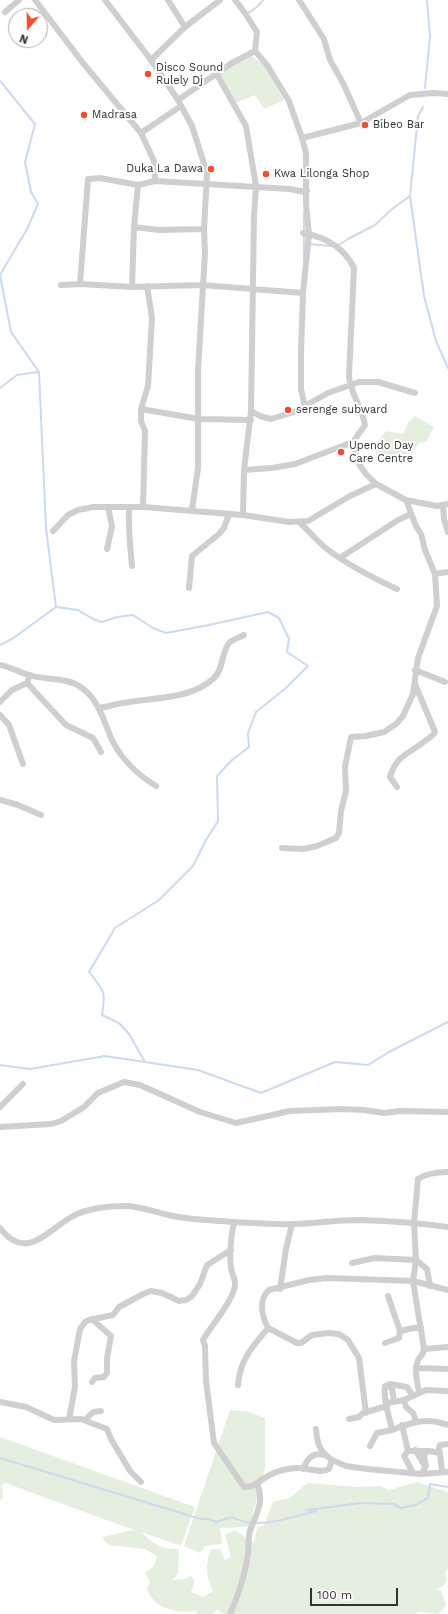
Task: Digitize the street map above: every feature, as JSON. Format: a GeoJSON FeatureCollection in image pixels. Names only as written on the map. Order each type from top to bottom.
{"type":"FeatureCollection","features":[{"type":"Feature","properties":{"kind":"street"},"geometry":{"type":"LineString","coordinates":[[6,12],[19,0]]}},
{"type":"Feature","properties":{"kind":"street"},"geometry":{"type":"LineString","coordinates":[[34,0],[78,58],[141,133],[154,161],[155,181]]}},
{"type":"Feature","properties":{"kind":"street"},"geometry":{"type":"LineString","coordinates":[[105,0],[151,60],[179,103],[194,133],[207,173],[204,229],[204,285],[198,370],[198,468],[192,510]]}},
{"type":"Feature","properties":{"kind":"street"},"geometry":{"type":"LineString","coordinates":[[168,0],[185,27]]}},
{"type":"Feature","properties":{"kind":"street"},"geometry":{"type":"LineString","coordinates":[[151,60],[185,27],[220,0]]}},
{"type":"Feature","properties":{"kind":"street"},"geometry":{"type":"LineString","coordinates":[[235,0],[257,32],[255,51],[267,66],[289,102],[306,153],[307,191],[301,389],[304,407]]}},
{"type":"Feature","properties":{"kind":"street"},"geometry":{"type":"LineString","coordinates":[[299,0],[324,39],[329,56],[344,83],[361,123]]}},
{"type":"Feature","properties":{"kind":"street"},"geometry":{"type":"LineString","coordinates":[[141,133],[216,73],[255,51]]}},
{"type":"Feature","properties":{"kind":"street"},"geometry":{"type":"LineString","coordinates":[[216,73],[246,126],[256,186],[254,216],[251,411],[244,470],[243,516]]}},
{"type":"Feature","properties":{"kind":"street"},"geometry":{"type":"LineString","coordinates":[[302,138],[361,123],[410,95],[433,93],[448,94]]}},
{"type":"Feature","properties":{"kind":"street"},"geometry":{"type":"LineString","coordinates":[[80,284],[88,179],[100,178],[138,185],[155,181],[207,185],[256,186],[307,191]]}},
{"type":"Feature","properties":{"kind":"street"},"geometry":{"type":"LineString","coordinates":[[132,287],[134,227],[138,185]]}},
{"type":"Feature","properties":{"kind":"street"},"geometry":{"type":"LineString","coordinates":[[134,227],[159,230],[204,229]]}},
{"type":"Feature","properties":{"kind":"street"},"geometry":{"type":"LineString","coordinates":[[244,470],[272,468],[295,464],[353,442],[365,425],[364,416],[350,384],[349,368],[354,268],[345,253],[337,246],[318,235],[306,234]]}},
{"type":"Feature","properties":{"kind":"street"},"geometry":{"type":"LineString","coordinates":[[61,286],[80,284],[132,287],[204,285],[304,293]]}},
{"type":"Feature","properties":{"kind":"street"},"geometry":{"type":"LineString","coordinates":[[143,507],[145,431],[141,421],[141,409],[148,386],[152,318],[147,286]]}},
{"type":"Feature","properties":{"kind":"street"},"geometry":{"type":"LineString","coordinates":[[251,411],[260,416],[271,419],[304,407],[328,393],[359,382],[378,382],[415,393]]}},
{"type":"Feature","properties":{"kind":"street"},"geometry":{"type":"LineString","coordinates":[[141,409],[199,420],[250,420]]}},
{"type":"Feature","properties":{"kind":"street"},"geometry":{"type":"LineString","coordinates":[[353,442],[359,464],[376,484],[406,500],[426,505],[445,505],[444,519],[448,532]]}},
{"type":"Feature","properties":{"kind":"street"},"geometry":{"type":"LineString","coordinates":[[53,531],[68,515],[78,510],[93,507],[143,507],[192,510],[289,522],[308,521],[350,496],[376,484]]}},
{"type":"Feature","properties":{"kind":"street"},"geometry":{"type":"LineString","coordinates":[[282,848],[303,849],[317,846],[336,838],[339,833],[346,791],[345,767],[351,737],[366,736],[384,732],[396,724],[403,716],[413,694],[415,670],[425,636],[437,606],[435,574],[425,550],[421,534],[416,526],[406,500]]}},
{"type":"Feature","properties":{"kind":"street"},"geometry":{"type":"LineString","coordinates":[[107,549],[112,526],[108,507]]}},
{"type":"Feature","properties":{"kind":"street"},"geometry":{"type":"LineString","coordinates":[[129,507],[128,528],[130,534],[132,566]]}},
{"type":"Feature","properties":{"kind":"street"},"geometry":{"type":"LineString","coordinates":[[189,588],[192,556],[219,534],[224,528],[229,514]]}},
{"type":"Feature","properties":{"kind":"street"},"geometry":{"type":"LineString","coordinates":[[340,558],[398,520],[411,514]]}},
{"type":"Feature","properties":{"kind":"street"},"geometry":{"type":"LineString","coordinates":[[299,522],[322,544],[340,558],[367,575],[397,589]]}},
{"type":"Feature","properties":{"kind":"street"},"geometry":{"type":"LineString","coordinates":[[435,574],[448,572]]}},
{"type":"Feature","properties":{"kind":"street"},"geometry":{"type":"LineString","coordinates":[[100,708],[188,693],[199,689],[214,678],[218,673],[228,645],[232,641],[244,635]]}},
{"type":"Feature","properties":{"kind":"street"},"geometry":{"type":"LineString","coordinates":[[0,665],[16,669],[30,675],[73,682],[90,695],[100,708],[113,741],[120,754],[144,779],[156,786]]}},
{"type":"Feature","properties":{"kind":"street"},"geometry":{"type":"LineString","coordinates":[[415,670],[445,682]]}},
{"type":"Feature","properties":{"kind":"street"},"geometry":{"type":"LineString","coordinates":[[0,702],[12,690],[27,683],[30,675]]}},
{"type":"Feature","properties":{"kind":"street"},"geometry":{"type":"LineString","coordinates":[[27,683],[66,725],[93,738],[101,752]]}},
{"type":"Feature","properties":{"kind":"street"},"geometry":{"type":"LineString","coordinates":[[397,788],[390,777],[399,758],[423,743],[435,732],[415,684]]}},
{"type":"Feature","properties":{"kind":"street"},"geometry":{"type":"LineString","coordinates":[[0,715],[9,725],[23,764]]}},
{"type":"Feature","properties":{"kind":"street"},"geometry":{"type":"LineString","coordinates":[[0,800],[18,804],[41,815]]}},
{"type":"Feature","properties":{"kind":"street"},"geometry":{"type":"LineString","coordinates":[[0,1127],[51,1124],[61,1121],[84,1107],[98,1093],[124,1082],[140,1085],[200,1112],[236,1122],[290,1111],[342,1109],[384,1113],[400,1111],[448,1112]]}},
{"type":"Feature","properties":{"kind":"street"},"geometry":{"type":"LineString","coordinates":[[0,1107],[23,1084]]}},
{"type":"Feature","properties":{"kind":"street"},"geometry":{"type":"LineString","coordinates":[[419,1392],[416,1368],[419,1359],[424,1352],[424,1348],[413,1281],[416,1260],[414,1223],[418,1179],[424,1175],[448,1172]]}},
{"type":"Feature","properties":{"kind":"street"},"geometry":{"type":"LineString","coordinates":[[0,1228],[10,1238],[20,1242],[29,1243],[44,1237],[77,1214],[125,1206],[141,1208],[182,1218],[234,1222],[292,1224],[359,1220],[414,1223],[448,1227]]}},
{"type":"Feature","properties":{"kind":"street"},"geometry":{"type":"LineString","coordinates":[[234,1222],[231,1250],[232,1273],[235,1283],[231,1296],[203,1340],[205,1346],[206,1381],[214,1443],[244,1487],[252,1486],[274,1473],[288,1470],[303,1468],[325,1472],[329,1469],[332,1460]]}},
{"type":"Feature","properties":{"kind":"street"},"geometry":{"type":"LineString","coordinates":[[280,1289],[286,1249],[292,1224]]}},
{"type":"Feature","properties":{"kind":"street"},"geometry":{"type":"LineString","coordinates":[[69,1419],[75,1387],[74,1362],[80,1329],[85,1322],[92,1319],[113,1315],[119,1307],[151,1291],[162,1293],[179,1301],[186,1300],[192,1296],[200,1284],[207,1265],[231,1250]]}},
{"type":"Feature","properties":{"kind":"street"},"geometry":{"type":"LineString","coordinates":[[352,1263],[375,1258],[416,1260],[427,1269],[430,1286]]}},
{"type":"Feature","properties":{"kind":"street"},"geometry":{"type":"LineString","coordinates":[[366,1413],[359,1358],[348,1340],[339,1334],[329,1333],[312,1336],[301,1343],[297,1343],[268,1328],[264,1321],[262,1300],[264,1295],[269,1290],[280,1289],[310,1280],[328,1278],[413,1281],[448,1290]]}},
{"type":"Feature","properties":{"kind":"street"},"geometry":{"type":"LineString","coordinates":[[385,1343],[399,1338],[400,1332],[388,1296]]}},
{"type":"Feature","properties":{"kind":"street"},"geometry":{"type":"LineString","coordinates":[[92,1319],[111,1336],[107,1358],[107,1373],[104,1377],[95,1378],[92,1382]]}},
{"type":"Feature","properties":{"kind":"street"},"geometry":{"type":"LineString","coordinates":[[238,1385],[243,1360],[268,1328]]}},
{"type":"Feature","properties":{"kind":"street"},"geometry":{"type":"LineString","coordinates":[[400,1332],[413,1328],[421,1328]]}},
{"type":"Feature","properties":{"kind":"street"},"geometry":{"type":"LineString","coordinates":[[424,1348],[448,1347]]}},
{"type":"Feature","properties":{"kind":"street"},"geometry":{"type":"LineString","coordinates":[[416,1368],[448,1369]]}},
{"type":"Feature","properties":{"kind":"street"},"geometry":{"type":"LineString","coordinates":[[385,1386],[390,1384],[407,1387],[413,1396]]}},
{"type":"Feature","properties":{"kind":"street"},"geometry":{"type":"LineString","coordinates":[[385,1386],[392,1388],[394,1402]]}},
{"type":"Feature","properties":{"kind":"street"},"geometry":{"type":"LineString","coordinates":[[385,1386],[384,1397],[392,1430]]}},
{"type":"Feature","properties":{"kind":"street"},"geometry":{"type":"LineString","coordinates":[[349,1419],[359,1417],[363,1413],[404,1400],[419,1392],[429,1390],[448,1391]]}},
{"type":"Feature","properties":{"kind":"street"},"geometry":{"type":"LineString","coordinates":[[404,1400],[406,1407],[413,1413],[416,1421]]}},
{"type":"Feature","properties":{"kind":"street"},"geometry":{"type":"LineString","coordinates":[[0,1402],[26,1407],[54,1420],[85,1420],[108,1430],[111,1440],[130,1471],[140,1482]]}},
{"type":"Feature","properties":{"kind":"street"},"geometry":{"type":"LineString","coordinates":[[85,1420],[93,1412],[102,1411]]}},
{"type":"Feature","properties":{"kind":"street"},"geometry":{"type":"LineString","coordinates":[[370,1446],[377,1433],[392,1430],[416,1421],[438,1421],[448,1425]]}},
{"type":"Feature","properties":{"kind":"street"},"geometry":{"type":"LineString","coordinates":[[402,1425],[408,1451]]}},
{"type":"Feature","properties":{"kind":"street"},"geometry":{"type":"LineString","coordinates":[[316,1429],[320,1448],[325,1455],[346,1466],[421,1474],[445,1472],[438,1448],[440,1445],[448,1444]]}},
{"type":"Feature","properties":{"kind":"street"},"geometry":{"type":"LineString","coordinates":[[408,1451],[440,1453]]}},
{"type":"Feature","properties":{"kind":"street"},"geometry":{"type":"LineString","coordinates":[[408,1451],[404,1456],[413,1473]]}},
{"type":"Feature","properties":{"kind":"street"},"geometry":{"type":"LineString","coordinates":[[421,1452],[426,1466]]}},
{"type":"Feature","properties":{"kind":"street"},"geometry":{"type":"LineString","coordinates":[[421,1452],[426,1466],[421,1474]]}},
{"type":"Feature","properties":{"kind":"street"},"geometry":{"type":"LineString","coordinates":[[303,1468],[308,1458],[312,1455],[325,1455]]}},
{"type":"Feature","properties":{"kind":"street"},"geometry":{"type":"LineString","coordinates":[[230,1614],[244,1573],[248,1556],[250,1532],[260,1503],[258,1483]]}},
{"type":"Feature","properties":{"kind":"green space"},"geometry":{"type":"Polygon","coordinates":[[[247,54],[260,62],[270,73],[284,100],[264,109],[255,95],[236,103],[219,75],[247,54]]]}},
{"type":"Feature","properties":{"kind":"green space"},"geometry":{"type":"Polygon","coordinates":[[[415,416],[434,427],[427,441],[419,443],[412,453],[398,462],[377,463],[375,444],[386,431],[403,434],[408,423],[415,416]]]}},
{"type":"Feature","properties":{"kind":"green space"},"geometry":{"type":"Polygon","coordinates":[[[230,1410],[246,1411],[265,1418],[265,1468],[249,1527],[220,1528],[222,1544],[205,1546],[200,1553],[184,1546],[230,1410]]]}},
{"type":"Feature","properties":{"kind":"green space"},"geometry":{"type":"Polygon","coordinates":[[[0,1437],[195,1507],[181,1546],[141,1532],[150,1540],[162,1547],[179,1549],[178,1573],[173,1580],[185,1579],[191,1576],[195,1581],[191,1592],[203,1597],[213,1591],[207,1570],[211,1549],[220,1549],[225,1560],[231,1557],[225,1535],[235,1530],[254,1543],[257,1528],[264,1525],[273,1502],[289,1498],[308,1483],[357,1487],[380,1486],[389,1490],[417,1482],[448,1492],[448,1568],[445,1574],[447,1580],[443,1586],[435,1590],[441,1590],[446,1606],[438,1614],[420,1612],[413,1614],[224,1614],[217,1609],[213,1614],[197,1614],[196,1610],[185,1612],[160,1606],[151,1597],[147,1589],[150,1582],[145,1573],[154,1566],[157,1556],[145,1549],[109,1545],[102,1537],[134,1530],[5,1483],[2,1485],[3,1497],[0,1501],[0,1437]]]}},
{"type":"Feature","properties":{"kind":"waterway"},"geometry":{"type":"LineString","coordinates":[[249,12],[258,6],[263,0]]}},
{"type":"Feature","properties":{"kind":"waterway"},"geometry":{"type":"LineString","coordinates":[[425,88],[430,36],[427,0]]}},
{"type":"Feature","properties":{"kind":"waterway"},"geometry":{"type":"LineString","coordinates":[[0,81],[35,124],[25,162],[31,192],[38,204],[27,229],[0,275],[11,332],[39,372],[46,528],[56,607],[12,639],[0,645]]}},
{"type":"Feature","properties":{"kind":"waterway"},"geometry":{"type":"LineString","coordinates":[[423,107],[418,116],[410,196],[424,296],[436,341],[448,368]]}},
{"type":"Feature","properties":{"kind":"waterway"},"geometry":{"type":"LineString","coordinates":[[337,246],[375,225],[392,209],[410,196]]}},
{"type":"Feature","properties":{"kind":"waterway"},"geometry":{"type":"LineString","coordinates":[[304,213],[304,231]]}},
{"type":"Feature","properties":{"kind":"waterway"},"geometry":{"type":"LineString","coordinates":[[304,235],[304,259]]}},
{"type":"Feature","properties":{"kind":"waterway"},"geometry":{"type":"LineString","coordinates":[[309,244],[331,246]]}},
{"type":"Feature","properties":{"kind":"waterway"},"geometry":{"type":"LineString","coordinates":[[0,388],[17,375],[38,372]]}},
{"type":"Feature","properties":{"kind":"waterway"},"geometry":{"type":"LineString","coordinates":[[56,607],[78,610],[93,619],[102,622],[117,617],[133,615],[153,628],[166,633],[268,612],[279,618],[289,639],[287,652],[308,666],[286,688],[256,712],[248,733],[249,747],[232,760],[217,776],[218,821],[206,840],[193,866],[159,900],[115,928],[89,972],[103,992],[104,1001],[102,1015],[119,1023],[129,1034],[145,1062]]}},
{"type":"Feature","properties":{"kind":"waterway"},"geometry":{"type":"LineString","coordinates":[[0,1065],[30,1069],[105,1056],[198,1070],[261,1093],[335,1062],[368,1065],[389,1052],[448,1022]]}},
{"type":"Feature","properties":{"kind":"waterway"},"geometry":{"type":"LineString","coordinates":[[0,1458],[201,1519],[209,1519],[216,1522],[232,1517],[241,1521],[252,1523],[274,1522],[316,1511],[307,1510],[361,1503],[393,1504],[401,1508],[416,1505],[428,1498],[430,1484],[448,1487]]}},
{"type":"Feature","properties":{"kind":"place","name":"Disco Sound Rulely Dj"},"geometry":{"type":"Point","coordinates":[148,74]}},
{"type":"Feature","properties":{"kind":"place","name":"Madrasa"},"geometry":{"type":"Point","coordinates":[84,115]}},
{"type":"Feature","properties":{"kind":"place","name":"Bibeo Bar"},"geometry":{"type":"Point","coordinates":[365,125]}},
{"type":"Feature","properties":{"kind":"place","name":"Duka La Dawa"},"geometry":{"type":"Point","coordinates":[211,169]}},
{"type":"Feature","properties":{"kind":"place","name":"Kwa Lilonga Shop"},"geometry":{"type":"Point","coordinates":[266,174]}},
{"type":"Feature","properties":{"kind":"place","name":"serenge subward"},"geometry":{"type":"Point","coordinates":[288,410]}},
{"type":"Feature","properties":{"kind":"place","name":"Upendo Day Care Centre"},"geometry":{"type":"Point","coordinates":[341,452]}}]}
